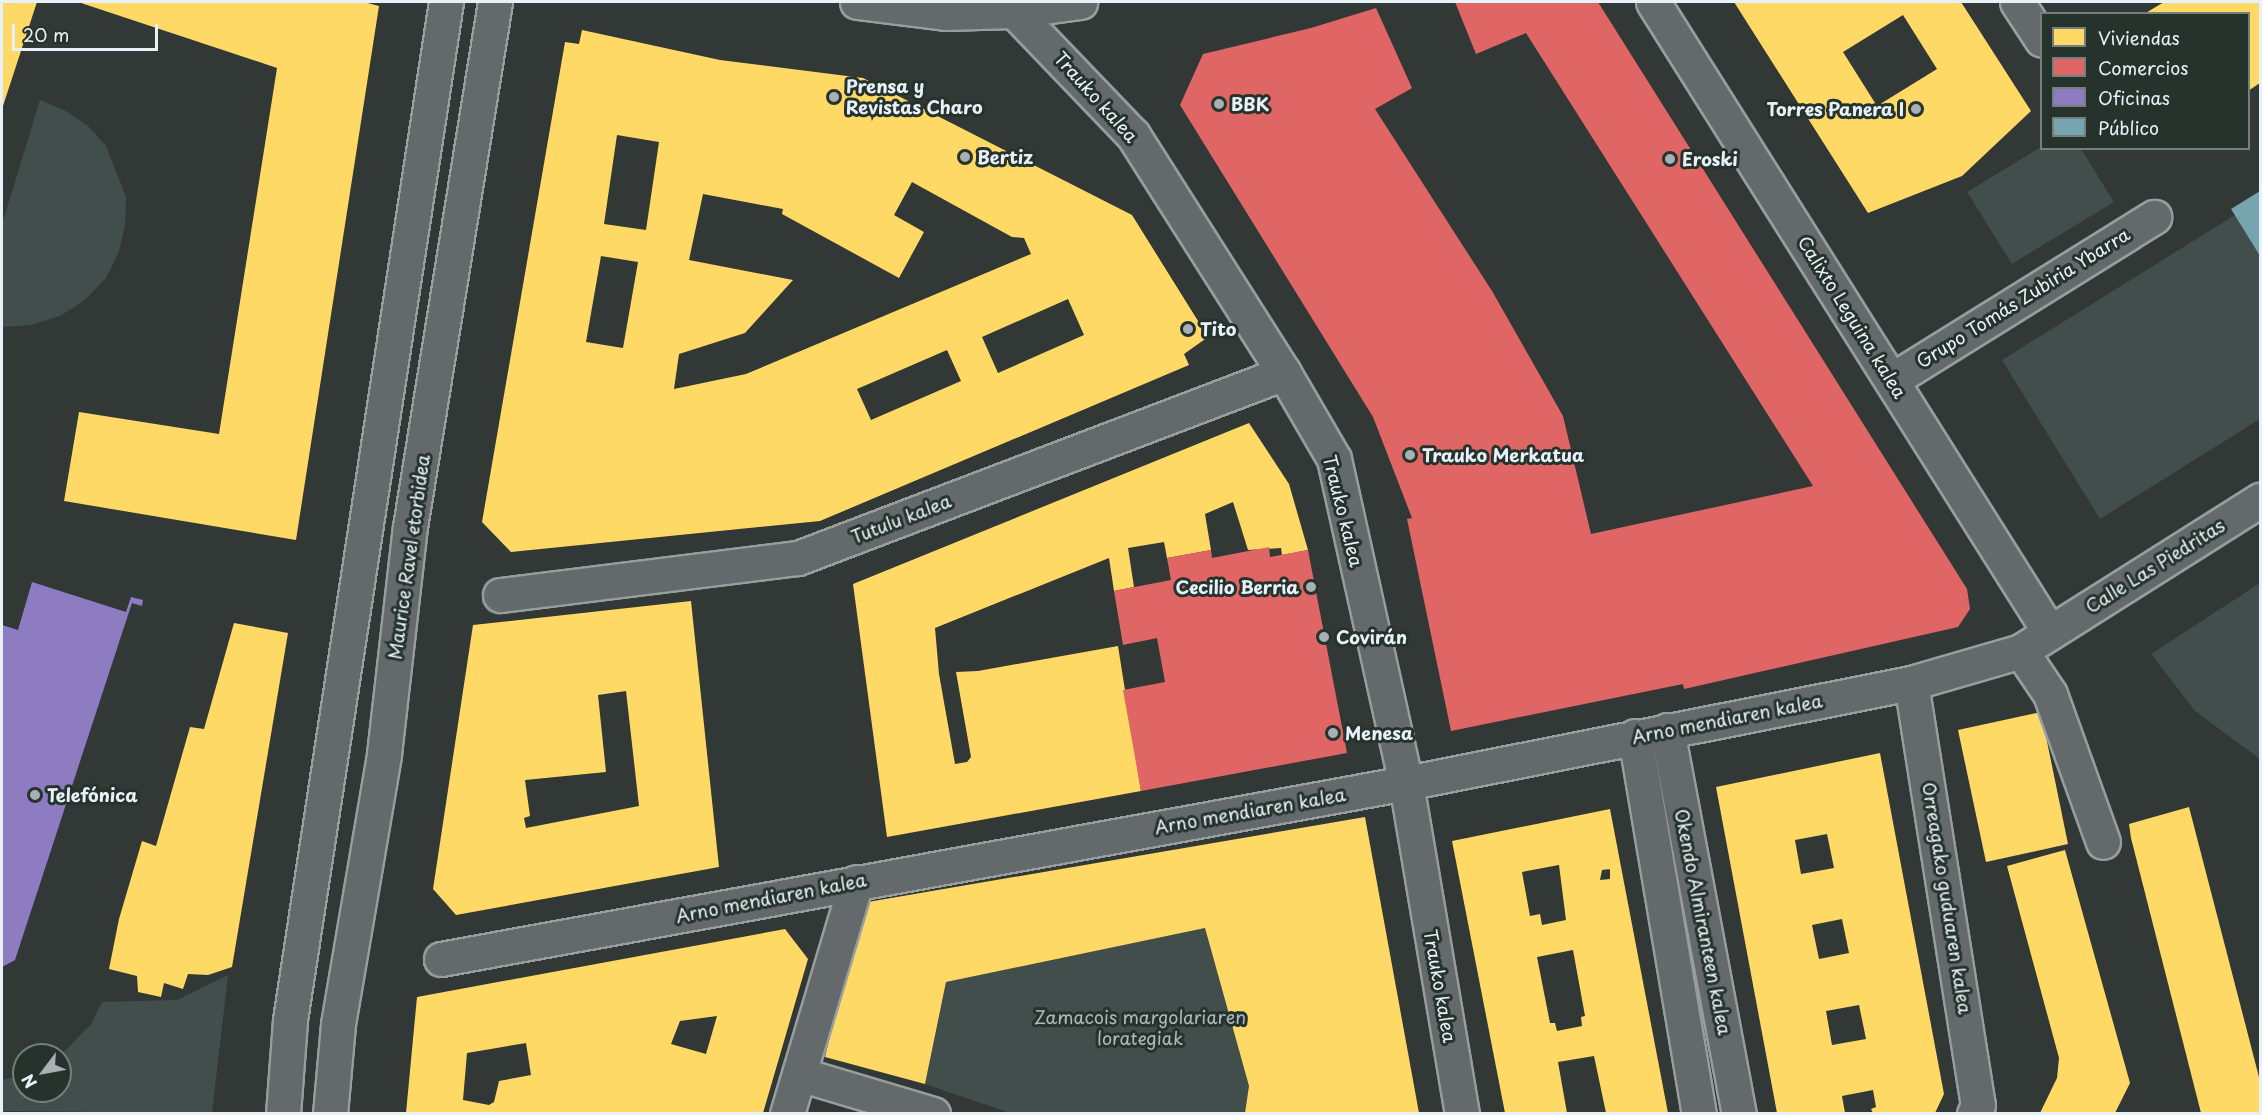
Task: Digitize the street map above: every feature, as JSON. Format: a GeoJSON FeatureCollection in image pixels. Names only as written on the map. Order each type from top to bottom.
{"type":"FeatureCollection","features":[{"type":"Feature","properties":{"kind":"street"},"geometry":{"type":"LineString","coordinates":[[283,1113],[291,1009],[446,2]]}},
{"type":"Feature","properties":{"kind":"street","name":"Maurice Ravel etorbidea"},"geometry":{"type":"LineString","coordinates":[[330,1113],[338,1024],[384,754],[410,527],[495,2]]}},
{"type":"Feature","properties":{"kind":"street"},"geometry":{"type":"LineString","coordinates":[[857,2],[945,13],[1080,2]]}},
{"type":"Feature","properties":{"kind":"street","name":"Calixto Leguina kalea"},"geometry":{"type":"LineString","coordinates":[[1653,2],[2050,633]]}},
{"type":"Feature","properties":{"kind":"street"},"geometry":{"type":"LineString","coordinates":[[2018,2],[2040,37]]}},
{"type":"Feature","properties":{"kind":"street","name":"Trauko kalea"},"geometry":{"type":"LineString","coordinates":[[1013,6],[1133,135],[1284,373],[1334,459],[1406,783],[1462,1113]]}},
{"type":"Feature","properties":{"kind":"street","name":"Grupo Tomás Zubiria Ybarra"},"geometry":{"type":"LineString","coordinates":[[1892,380],[2154,217]]}},
{"type":"Feature","properties":{"kind":"street","name":"Tutulu kalea"},"geometry":{"type":"LineString","coordinates":[[500,595],[798,558],[1284,373]]}},
{"type":"Feature","properties":{"kind":"street","name":"Calle Las Piedritas"},"geometry":{"type":"LineString","coordinates":[[2050,633],[2260,500]]}},
{"type":"Feature","properties":{"kind":"street","name":"Arno mendiaren kalea"},"geometry":{"type":"LineString","coordinates":[[441,959],[1406,783],[1911,683],[2021,651],[2050,633]]}},
{"type":"Feature","properties":{"kind":"street"},"geometry":{"type":"LineString","coordinates":[[2021,651],[2050,694],[2103,842]]}},
{"type":"Feature","properties":{"kind":"street","name":"Orreagako guduaren kalea"},"geometry":{"type":"LineString","coordinates":[[1911,683],[1978,1105],[1974,1113]]}},
{"type":"Feature","properties":{"kind":"street","name":"Okendo Almiranteen kalea"},"geometry":{"type":"LineString","coordinates":[[1667,730],[1739,1113]]}},
{"type":"Feature","properties":{"kind":"street","name":"Okendo Almiranteen kalea"},"geometry":{"type":"LineString","coordinates":[[1635,736],[1700,1113]]}},
{"type":"Feature","properties":{"kind":"street"},"geometry":{"type":"LineString","coordinates":[[787,1113],[856,882]]}},
{"type":"Feature","properties":{"kind":"street"},"geometry":{"type":"LineString","coordinates":[[800,1074],[933,1113]]}},
{"type":"Feature","properties":{"kind":"green space"},"geometry":{"type":"Polygon","coordinates":[[[40,100],[66,111],[88,126],[106,146],[126,197],[125,225],[119,251],[106,278],[85,300],[60,316],[31,325],[2,327],[2,224],[40,100]]]}},
{"type":"Feature","properties":{"kind":"green space"},"geometry":{"type":"Polygon","coordinates":[[[2040,148],[2040,150],[2082,150],[2114,202],[2012,264],[1967,192],[2040,148]]]}},
{"type":"Feature","properties":{"kind":"green space"},"geometry":{"type":"Polygon","coordinates":[[[2235,215],[2260,256],[2260,419],[2100,519],[2002,360],[2235,215]]]}},
{"type":"Feature","properties":{"kind":"green space"},"geometry":{"type":"Polygon","coordinates":[[[2260,583],[2260,759],[2195,711],[2151,654],[2260,583]]]}},
{"type":"Feature","properties":{"kind":"green space","name":"Zamacois margolariaren lorategiak"},"geometry":{"type":"Polygon","coordinates":[[[1205,928],[1249,1086],[1245,1113],[1013,1114],[925,1084],[946,982],[1205,928]]]}},
{"type":"Feature","properties":{"kind":"green space"},"geometry":{"type":"Polygon","coordinates":[[[228,975],[212,1113],[2,1111],[2,1080],[12,1078],[12,1103],[72,1103],[72,1044],[91,1024],[102,1002],[177,1000],[228,975]]]}},
{"type":"Feature","properties":{"kind":"building: Viviendas"},"geometry":{"type":"Polygon","coordinates":[[[2,2],[37,2],[2,109],[2,2]]]}},
{"type":"Feature","properties":{"kind":"building: Viviendas"},"geometry":{"type":"Polygon","coordinates":[[[78,2],[364,2],[379,6],[296,540],[64,501],[79,412],[219,434],[277,68],[78,2]]]}},
{"type":"Feature","properties":{"kind":"building: Viviendas","name":"Torres Panera I"},"geometry":{"type":"Polygon","coordinates":[[[1734,2],[1961,2],[2031,111],[1962,176],[1868,213],[1734,2]],[[1903,15],[1843,52],[1877,106],[1937,69],[1903,15]]]}},
{"type":"Feature","properties":{"kind":"building: Viviendas"},"geometry":{"type":"Polygon","coordinates":[[[2164,2],[2260,2],[2260,83],[2250,90],[2250,12],[2147,12],[2164,2]]]}},
{"type":"Feature","properties":{"kind":"building: Viviendas"},"geometry":{"type":"Polygon","coordinates":[[[582,30],[720,60],[863,78],[1132,215],[1208,337],[1184,354],[1189,365],[820,521],[511,552],[482,522],[565,42],[579,44],[582,30]],[[617,135],[604,224],[646,230],[659,142],[617,135]],[[912,182],[894,215],[924,232],[899,278],[782,214],[783,209],[703,194],[689,260],[793,280],[745,333],[679,354],[674,389],[746,374],[1031,254],[1024,238],[1012,237],[912,182]],[[601,256],[586,342],[623,348],[638,262],[601,256]],[[1068,299],[982,337],[998,373],[1084,335],[1068,299]],[[947,350],[857,389],[871,420],[961,381],[947,350]]]}},
{"type":"Feature","properties":{"kind":"building: Viviendas"},"geometry":{"type":"Polygon","coordinates":[[[1249,423],[1289,484],[1308,550],[1282,555],[1281,548],[1248,550],[1233,502],[1205,514],[1211,550],[1167,558],[1164,542],[1128,548],[1134,587],[1114,591],[1109,558],[935,628],[939,674],[955,764],[967,762],[971,757],[956,672],[978,671],[1118,646],[1141,791],[887,837],[853,584],[1249,423]]]}},
{"type":"Feature","properties":{"kind":"building: Viviendas"},"geometry":{"type":"Polygon","coordinates":[[[691,601],[719,867],[456,915],[433,889],[473,625],[691,601]],[[626,691],[598,695],[606,772],[525,780],[530,816],[524,818],[526,828],[639,806],[626,691]]]}},
{"type":"Feature","properties":{"kind":"building: Viviendas"},"geometry":{"type":"Polygon","coordinates":[[[234,623],[288,633],[232,967],[208,975],[188,974],[183,989],[164,983],[161,997],[138,992],[137,976],[109,969],[119,919],[142,841],[156,846],[190,727],[204,729],[234,623]]]}},
{"type":"Feature","properties":{"kind":"building: Viviendas"},"geometry":{"type":"Polygon","coordinates":[[[2041,712],[2068,844],[1986,862],[1958,730],[2041,712]]]}},
{"type":"Feature","properties":{"kind":"building: Viviendas"},"geometry":{"type":"Polygon","coordinates":[[[1880,753],[1944,1094],[1935,1113],[1873,1113],[1871,1109],[1876,1107],[1873,1090],[1842,1096],[1845,1113],[1777,1113],[1716,787],[1880,753]],[[1827,834],[1795,840],[1801,874],[1834,868],[1827,834]],[[1842,919],[1812,925],[1819,959],[1849,953],[1842,919]],[[1859,1005],[1826,1011],[1832,1045],[1866,1039],[1859,1005]]]}},
{"type":"Feature","properties":{"kind":"building: Viviendas"},"geometry":{"type":"Polygon","coordinates":[[[2189,807],[2260,1081],[2260,1113],[2201,1113],[2131,838],[2129,824],[2189,807]]]}},
{"type":"Feature","properties":{"kind":"building: Viviendas"},"geometry":{"type":"Polygon","coordinates":[[[1610,809],[1668,1113],[1606,1113],[1594,1056],[1558,1062],[1567,1113],[1505,1113],[1452,841],[1610,809]],[[1559,865],[1522,872],[1530,916],[1540,914],[1542,925],[1566,920],[1559,865]],[[1610,869],[1602,870],[1600,880],[1610,879],[1610,869]],[[1573,950],[1537,957],[1550,1023],[1555,1023],[1557,1031],[1582,1026],[1581,1017],[1585,1016],[1573,950]]]}},
{"type":"Feature","properties":{"kind":"building: Viviendas"},"geometry":{"type":"Polygon","coordinates":[[[1365,817],[1419,1113],[1245,1113],[1249,1086],[1205,928],[946,982],[925,1084],[825,1057],[862,903],[1365,817]]]}},
{"type":"Feature","properties":{"kind":"building: Viviendas"},"geometry":{"type":"Polygon","coordinates":[[[2065,850],[2130,1083],[2115,1113],[2040,1113],[2057,1078],[2059,1058],[2007,866],[2065,850]]]}},
{"type":"Feature","properties":{"kind":"building: Viviendas"},"geometry":{"type":"Polygon","coordinates":[[[785,929],[808,959],[763,1113],[406,1113],[417,997],[785,929]],[[717,1016],[680,1021],[671,1044],[706,1054],[717,1016]],[[526,1043],[467,1053],[463,1100],[489,1105],[494,1102],[499,1081],[531,1075],[526,1043]]]}},
{"type":"Feature","properties":{"kind":"building: Comercios"},"geometry":{"type":"Polygon","coordinates":[[[1455,2],[1598,2],[1967,589],[1970,609],[1958,627],[1684,689],[1683,684],[1451,731],[1407,519],[1412,518],[1373,417],[1180,105],[1203,54],[1311,28],[1376,8],[1412,88],[1375,109],[1492,291],[1563,416],[1591,534],[1813,486],[1526,33],[1476,54],[1455,2]]]}},
{"type":"Feature","properties":{"kind":"building: Comercios"},"geometry":{"type":"Polygon","coordinates":[[[1269,547],[1270,557],[1308,550],[1347,753],[1141,791],[1123,690],[1165,682],[1157,638],[1123,645],[1114,591],[1171,580],[1167,558],[1211,550],[1212,558],[1269,547]]]}},
{"type":"Feature","properties":{"kind":"building: Oficinas","name":"Telefónica"},"geometry":{"type":"Polygon","coordinates":[[[32,582],[126,612],[131,597],[143,600],[142,606],[132,603],[15,960],[2,967],[2,625],[18,630],[32,582]]]}},
{"type":"Feature","properties":{"kind":"building: Público"},"geometry":{"type":"Polygon","coordinates":[[[2260,191],[2260,256],[2231,209],[2260,191]]]}},
{"type":"Feature","properties":{"kind":"place","name":"Prensa y Revistas Charo"},"geometry":{"type":"Point","coordinates":[834,97]}},
{"type":"Feature","properties":{"kind":"place","name":"BBK"},"geometry":{"type":"Point","coordinates":[1219,104]}},
{"type":"Feature","properties":{"kind":"place","name":"Torres Panera I"},"geometry":{"type":"Point","coordinates":[1916,109]}},
{"type":"Feature","properties":{"kind":"place","name":"Bertiz"},"geometry":{"type":"Point","coordinates":[965,157]}},
{"type":"Feature","properties":{"kind":"place","name":"Eroski"},"geometry":{"type":"Point","coordinates":[1670,159]}},
{"type":"Feature","properties":{"kind":"place","name":"Tito"},"geometry":{"type":"Point","coordinates":[1188,329]}},
{"type":"Feature","properties":{"kind":"place","name":"Trauko Merkatua"},"geometry":{"type":"Point","coordinates":[1410,455]}},
{"type":"Feature","properties":{"kind":"place","name":"Cecilio Berria"},"geometry":{"type":"Point","coordinates":[1311,587]}},
{"type":"Feature","properties":{"kind":"place","name":"Covirán"},"geometry":{"type":"Point","coordinates":[1324,637]}},
{"type":"Feature","properties":{"kind":"place","name":"Menesa"},"geometry":{"type":"Point","coordinates":[1333,733]}},
{"type":"Feature","properties":{"kind":"place","name":"Telefónica"},"geometry":{"type":"Point","coordinates":[35,795]}}]}
